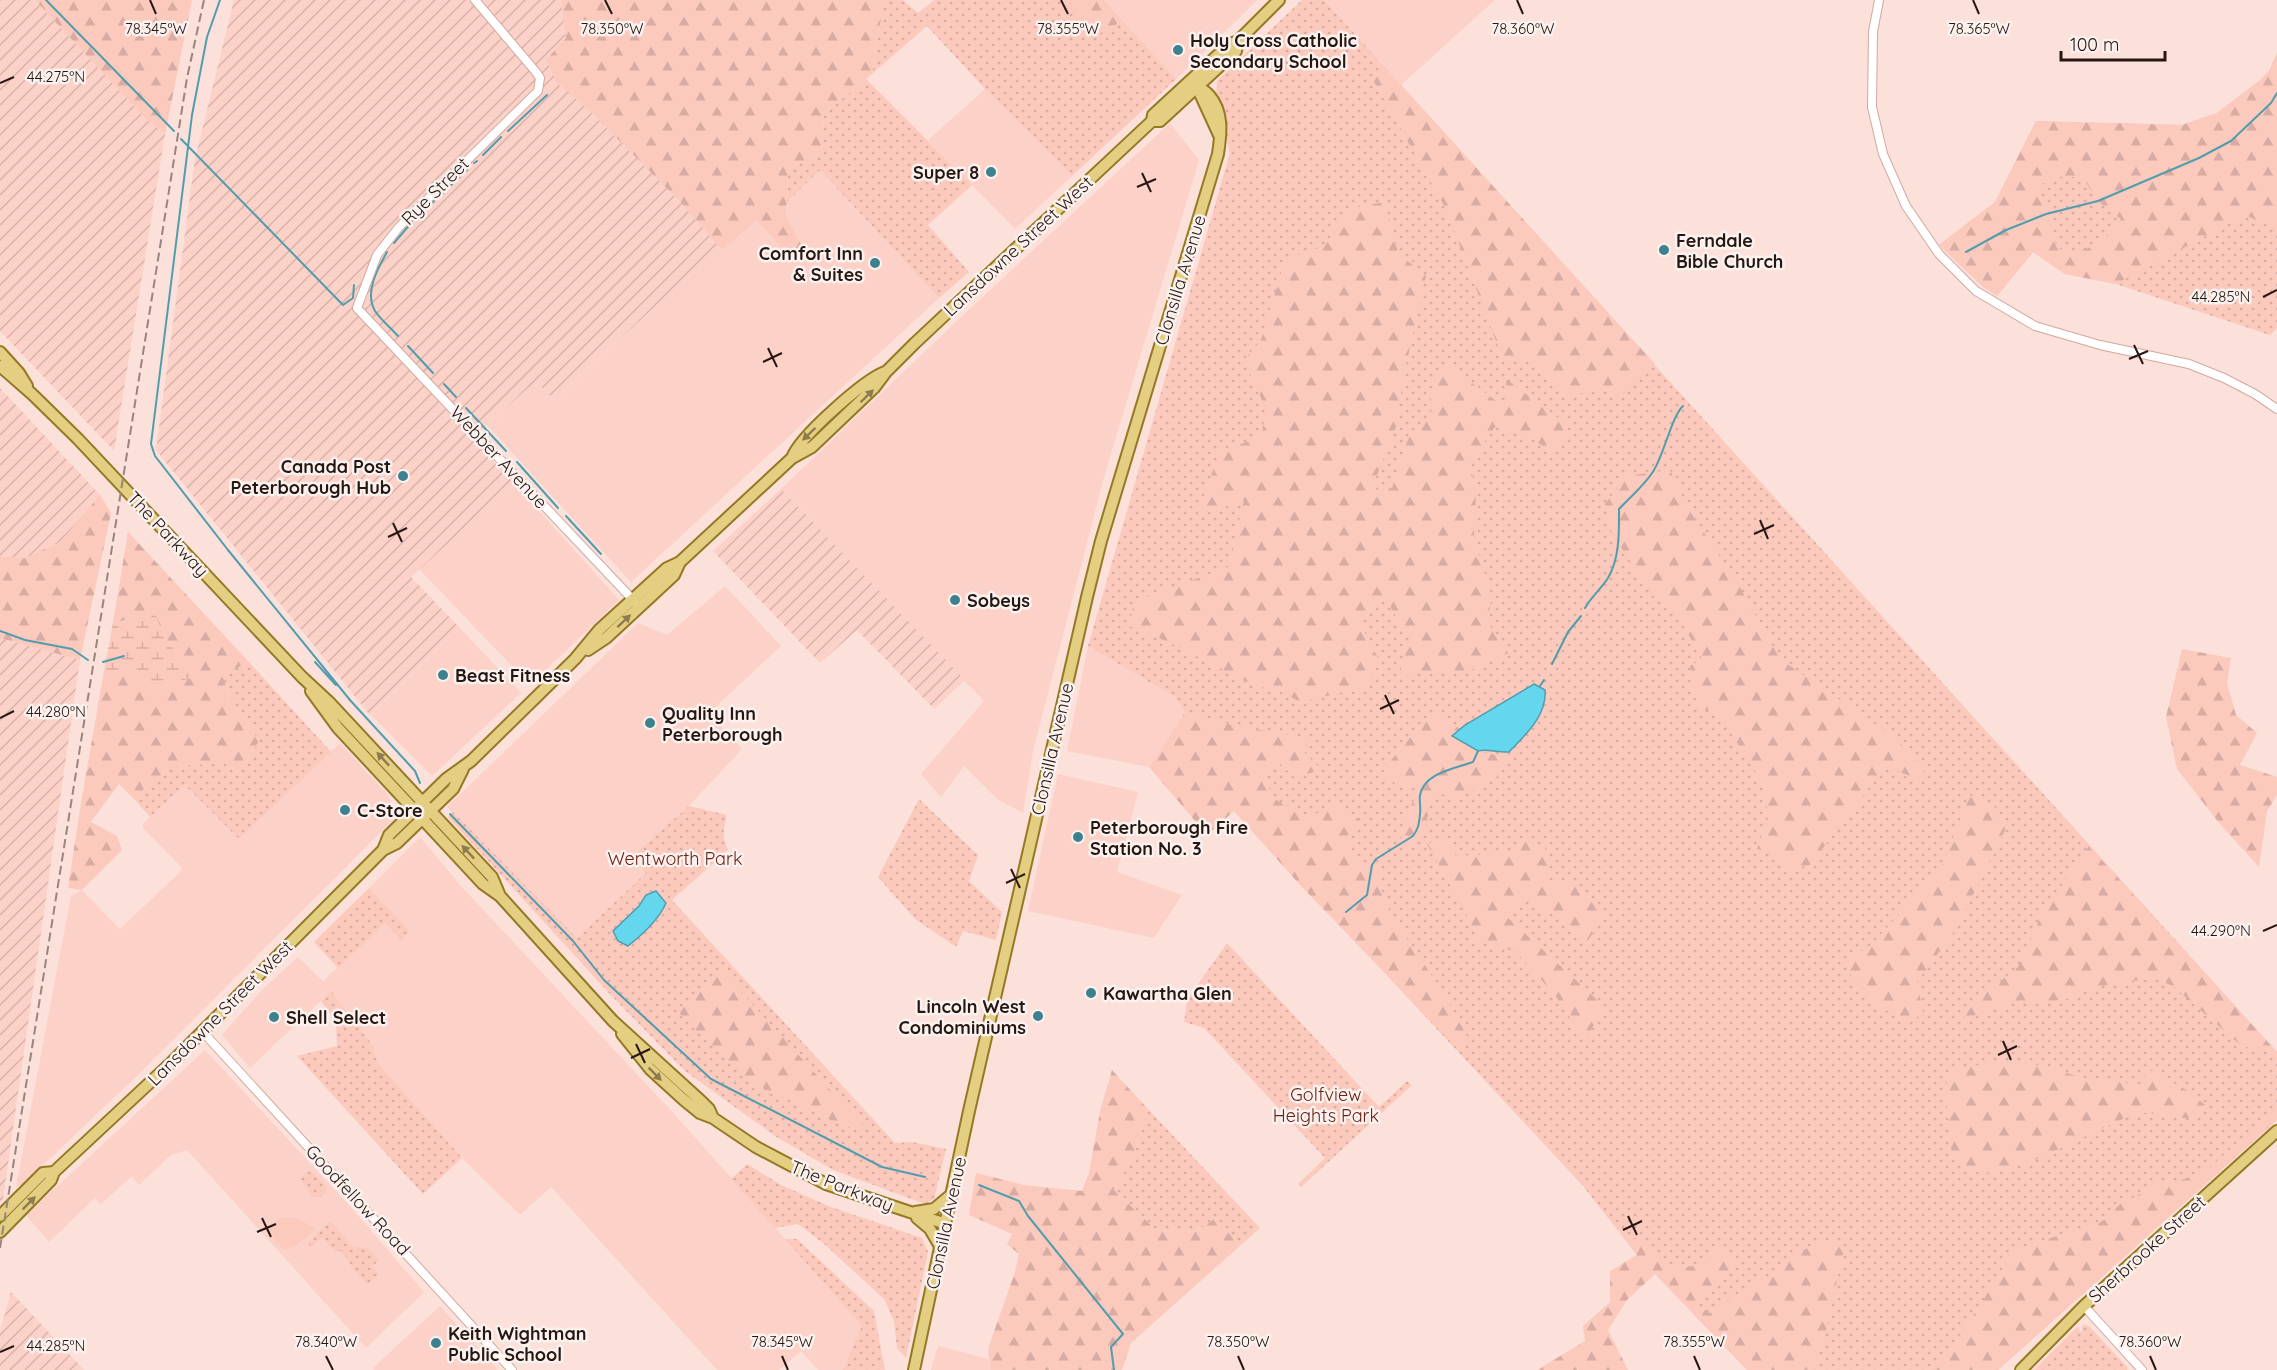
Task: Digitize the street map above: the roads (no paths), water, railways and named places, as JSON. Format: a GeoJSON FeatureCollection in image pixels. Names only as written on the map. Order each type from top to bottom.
{"type":"FeatureCollection","features":[{"type":"Feature","properties":{"kind":"main road","name":"Lansdowne Street West"},"geometry":{"type":"LineString","coordinates":[[0,1232],[51,1180],[54,1172],[202,1031],[383,850],[389,835],[422,811],[446,779],[463,769],[575,659],[599,630],[636,603],[667,568],[680,562],[792,458],[812,447],[874,388],[886,372],[1152,121],[1153,115],[1194,83],[1230,44],[1238,40],[1279,0]]}},
{"type":"Feature","properties":{"kind":"main road","name":"Clonsilla Avenue"},"geometry":{"type":"LineString","coordinates":[[914,1370],[969,1111],[1050,753],[1101,541],[1215,163],[1221,122],[1215,103],[1208,93],[1194,83]]}},
{"type":"Feature","properties":{"kind":"main road","name":"The Parkway"},"geometry":{"type":"LineString","coordinates":[[0,352],[32,394]]}},
{"type":"Feature","properties":{"kind":"main road","name":"The Parkway"},"geometry":{"type":"LineString","coordinates":[[0,366],[32,394],[129,493],[302,676],[338,728],[492,877],[500,896],[613,1021],[702,1102],[713,1118],[756,1147],[801,1172],[835,1187],[946,1224]]}},
{"type":"Feature","properties":{"kind":"main road","name":"Sherbrooke Street"},"geometry":{"type":"LineString","coordinates":[[2021,1370],[2084,1306],[2277,1131]]}},
{"type":"Feature","properties":{"kind":"main road","name":"Lansdowne Street West"},"geometry":{"type":"LineString","coordinates":[[0,1216],[43,1173],[54,1172]]}},
{"type":"Feature","properties":{"kind":"main road"},"geometry":{"type":"LineString","coordinates":[[906,1212],[921,1213],[934,1209],[953,1193]]}},
{"type":"Feature","properties":{"kind":"main road"},"geometry":{"type":"LineString","coordinates":[[906,1212],[930,1229],[941,1248]]}},
{"type":"Feature","properties":{"kind":"street","name":"Rye Street"},"geometry":{"type":"LineString","coordinates":[[357,308],[377,255],[399,227],[538,91],[540,78],[536,72],[475,0]]}},
{"type":"Feature","properties":{"kind":"street"},"geometry":{"type":"LineString","coordinates":[[1879,0],[1872,32],[1872,107],[1883,154],[1906,206],[1939,254],[1976,291],[2035,326],[2100,345],[2189,364],[2224,378],[2255,394],[2277,409]]}},
{"type":"Feature","properties":{"kind":"street","name":"Webber Avenue"},"geometry":{"type":"LineString","coordinates":[[357,308],[636,603]]}},
{"type":"Feature","properties":{"kind":"street","name":"Goodfellow Road"},"geometry":{"type":"LineString","coordinates":[[202,1031],[512,1370]]}},
{"type":"Feature","properties":{"kind":"street"},"geometry":{"type":"LineString","coordinates":[[2084,1306],[2142,1370]]}},
{"type":"Feature","properties":{"kind":"water"},"geometry":{"type":"Polygon","coordinates":[[[1534,684],[1545,690],[1545,699],[1539,717],[1509,752],[1478,751],[1452,736],[1465,725],[1534,684]]]}},
{"type":"Feature","properties":{"kind":"water"},"geometry":{"type":"Polygon","coordinates":[[[656,891],[666,903],[655,921],[628,946],[618,941],[613,931],[639,906],[646,895],[656,891]]]}},
{"type":"Feature","properties":{"kind":"waterway"},"geometry":{"type":"LineString","coordinates":[[46,0],[174,131]]}},
{"type":"Feature","properties":{"kind":"waterway"},"geometry":{"type":"LineString","coordinates":[[220,0],[207,37],[192,115],[151,444],[155,456],[228,550],[350,700]]}},
{"type":"Feature","properties":{"kind":"waterway"},"geometry":{"type":"LineString","coordinates":[[1966,252],[2006,230],[2046,214],[2098,201],[2199,158],[2231,141],[2271,103],[2277,93]]}},
{"type":"Feature","properties":{"kind":"waterway"},"geometry":{"type":"LineString","coordinates":[[508,131],[547,95]]}},
{"type":"Feature","properties":{"kind":"waterway"},"geometry":{"type":"LineString","coordinates":[[483,155],[501,137]]}},
{"type":"Feature","properties":{"kind":"waterway"},"geometry":{"type":"LineString","coordinates":[[181,139],[343,305],[353,298],[354,285]]}},
{"type":"Feature","properties":{"kind":"waterway"},"geometry":{"type":"LineString","coordinates":[[451,185],[470,167]]}},
{"type":"Feature","properties":{"kind":"waterway"},"geometry":{"type":"LineString","coordinates":[[442,194],[445,191]]}},
{"type":"Feature","properties":{"kind":"waterway"},"geometry":{"type":"LineString","coordinates":[[428,207],[437,198]]}},
{"type":"Feature","properties":{"kind":"waterway"},"geometry":{"type":"LineString","coordinates":[[418,216],[424,211]]}},
{"type":"Feature","properties":{"kind":"waterway"},"geometry":{"type":"LineString","coordinates":[[394,243],[412,222]]}},
{"type":"Feature","properties":{"kind":"waterway"},"geometry":{"type":"LineString","coordinates":[[387,252],[374,280],[372,304],[380,318],[398,336]]}},
{"type":"Feature","properties":{"kind":"waterway"},"geometry":{"type":"LineString","coordinates":[[408,346],[433,373]]}},
{"type":"Feature","properties":{"kind":"waterway"},"geometry":{"type":"LineString","coordinates":[[444,384],[456,397]]}},
{"type":"Feature","properties":{"kind":"waterway"},"geometry":{"type":"LineString","coordinates":[[1585,608],[1608,578],[1615,562],[1619,509],[1651,475],[1675,418],[1683,406]]}},
{"type":"Feature","properties":{"kind":"waterway"},"geometry":{"type":"LineString","coordinates":[[466,408],[506,451]]}},
{"type":"Feature","properties":{"kind":"waterway"},"geometry":{"type":"LineString","coordinates":[[517,462],[558,508]]}},
{"type":"Feature","properties":{"kind":"waterway"},"geometry":{"type":"LineString","coordinates":[[566,516],[601,554]]}},
{"type":"Feature","properties":{"kind":"waterway"},"geometry":{"type":"LineString","coordinates":[[1552,664],[1568,632],[1581,616]]}},
{"type":"Feature","properties":{"kind":"waterway"},"geometry":{"type":"LineString","coordinates":[[0,631],[25,640],[72,649],[88,660]]}},
{"type":"Feature","properties":{"kind":"waterway"},"geometry":{"type":"LineString","coordinates":[[103,662],[124,656]]}},
{"type":"Feature","properties":{"kind":"waterway"},"geometry":{"type":"LineString","coordinates":[[335,684],[315,662],[336,685]]}},
{"type":"Feature","properties":{"kind":"waterway"},"geometry":{"type":"LineString","coordinates":[[1540,686],[1544,680]]}},
{"type":"Feature","properties":{"kind":"waterway"},"geometry":{"type":"LineString","coordinates":[[349,699],[415,771],[420,783]]}},
{"type":"Feature","properties":{"kind":"waterway"},"geometry":{"type":"LineString","coordinates":[[1346,912],[1367,895],[1372,865],[1376,859],[1415,833],[1418,828],[1420,795],[1428,781],[1442,772],[1473,762],[1478,751]]}},
{"type":"Feature","properties":{"kind":"waterway"},"geometry":{"type":"LineString","coordinates":[[450,814],[573,941],[604,980],[711,1079],[882,1167],[925,1177]]}},
{"type":"Feature","properties":{"kind":"waterway"},"geometry":{"type":"LineString","coordinates":[[979,1185],[1019,1201],[1028,1216],[1123,1334],[1111,1347],[1114,1370]]}},
{"type":"Feature","properties":{"kind":"railway"},"geometry":{"type":"LineString","coordinates":[[0,1248],[187,78],[204,0]]}},
{"type":"Feature","properties":{"kind":"place","name":"Holy Cross Catholic Secondary School"},"geometry":{"type":"Point","coordinates":[1178,50]}},
{"type":"Feature","properties":{"kind":"place","name":"Super 8"},"geometry":{"type":"Point","coordinates":[991,172]}},
{"type":"Feature","properties":{"kind":"place","name":"Ferndale Bible Church"},"geometry":{"type":"Point","coordinates":[1664,250]}},
{"type":"Feature","properties":{"kind":"place","name":"Comfort Inn & Suites"},"geometry":{"type":"Point","coordinates":[875,263]}},
{"type":"Feature","properties":{"kind":"place","name":"Canada Post Peterborough Hub"},"geometry":{"type":"Point","coordinates":[403,476]}},
{"type":"Feature","properties":{"kind":"place","name":"Sobeys"},"geometry":{"type":"Point","coordinates":[955,600]}},
{"type":"Feature","properties":{"kind":"place","name":"Beast Fitness"},"geometry":{"type":"Point","coordinates":[443,675]}},
{"type":"Feature","properties":{"kind":"place","name":"Quality Inn Peterborough"},"geometry":{"type":"Point","coordinates":[650,723]}},
{"type":"Feature","properties":{"kind":"place","name":"C-Store"},"geometry":{"type":"Point","coordinates":[345,810]}},
{"type":"Feature","properties":{"kind":"place","name":"Peterborough Fire Station No. 3"},"geometry":{"type":"Point","coordinates":[1078,837]}},
{"type":"Feature","properties":{"kind":"place","name":"Kawartha Glen"},"geometry":{"type":"Point","coordinates":[1091,993]}},
{"type":"Feature","properties":{"kind":"place","name":"Lincoln West Condominiums"},"geometry":{"type":"Point","coordinates":[1038,1016]}},
{"type":"Feature","properties":{"kind":"place","name":"Shell Select"},"geometry":{"type":"Point","coordinates":[274,1017]}},
{"type":"Feature","properties":{"kind":"place","name":"Keith Wightman Public School"},"geometry":{"type":"Point","coordinates":[436,1343]}},
{"type":"Feature","properties":{"kind":"park label","name":"Wentworth Park"},"geometry":{"type":"Point","coordinates":[675,858]}},
{"type":"Feature","properties":{"kind":"park label","name":"Golfview Heights Park"},"geometry":{"type":"Point","coordinates":[1326,1104]}}]}
